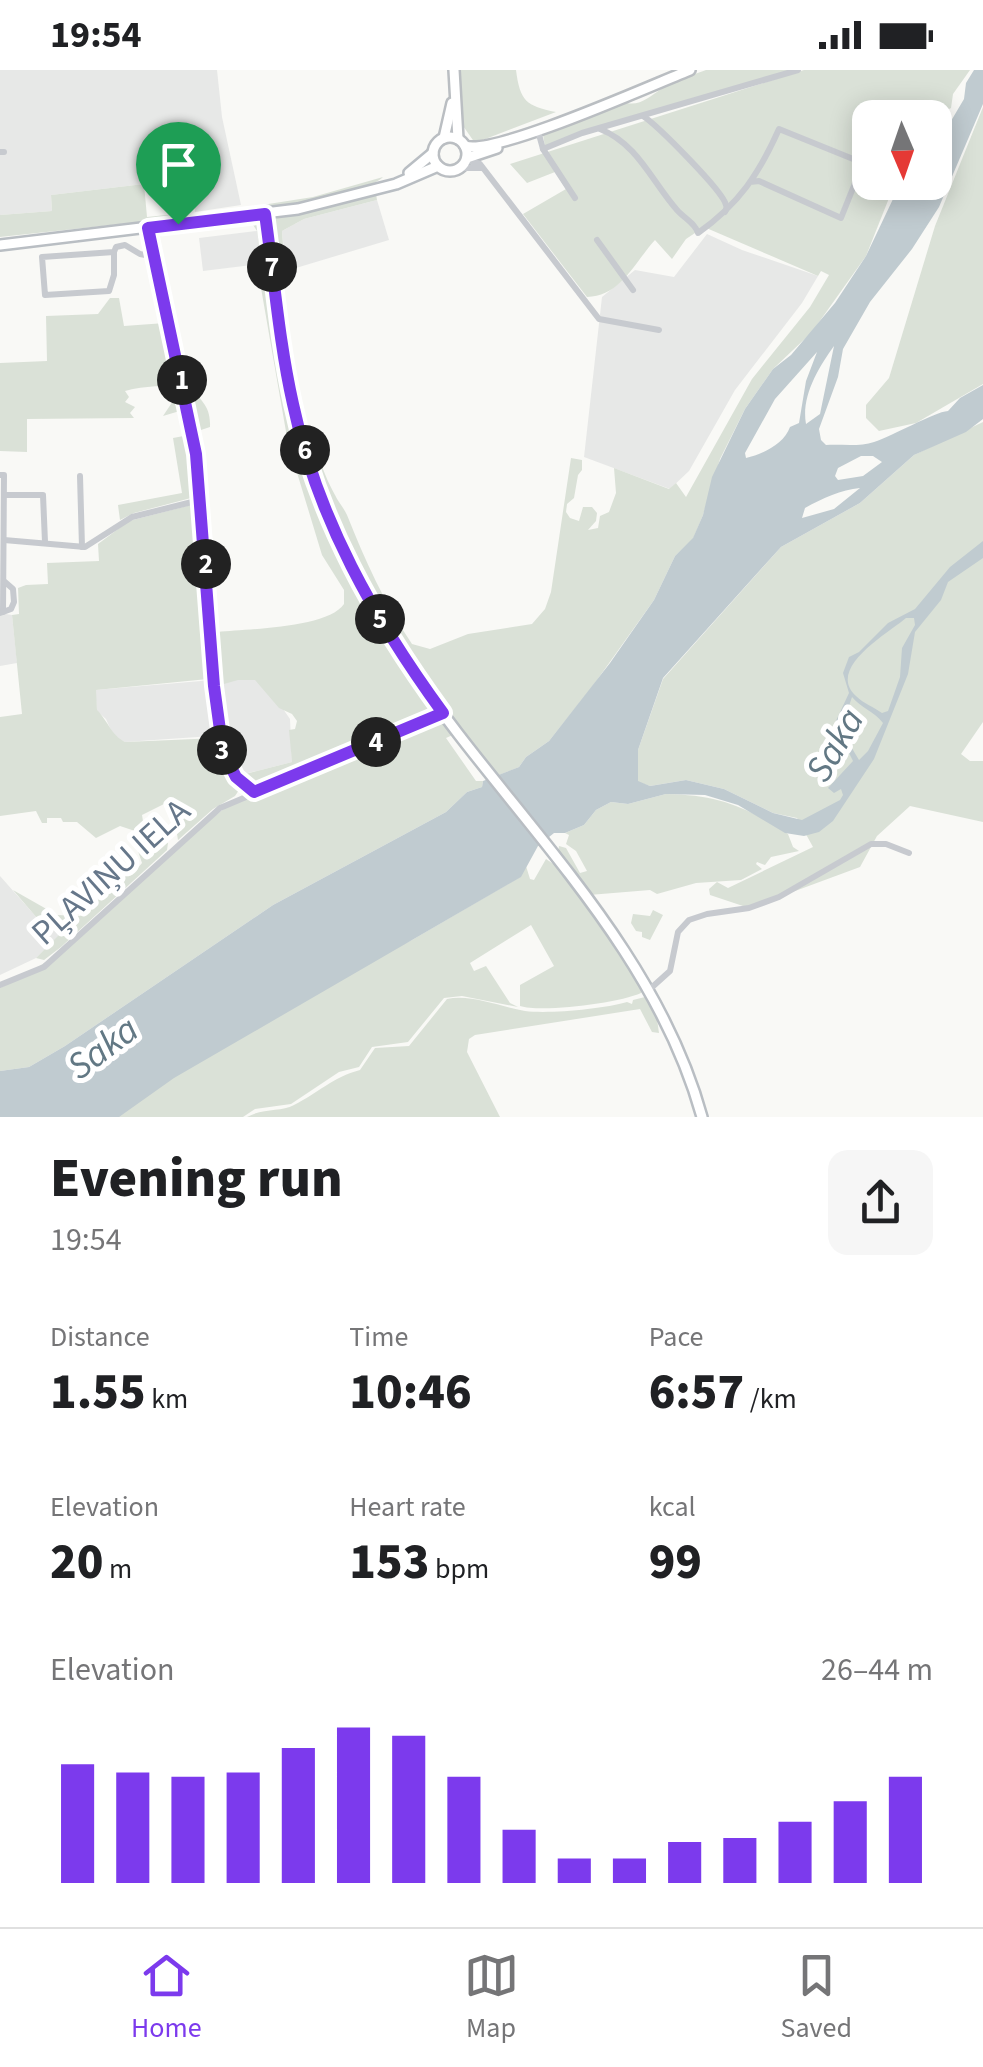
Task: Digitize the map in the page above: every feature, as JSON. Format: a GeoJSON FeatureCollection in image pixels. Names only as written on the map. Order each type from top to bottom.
{"type":"FeatureCollection","features":[{"type":"Feature","properties":{"kind":"street"},"geometry":{"type":"LineString","coordinates":[[454,70],[464,162]]}},
{"type":"Feature","properties":{"kind":"street"},"geometry":{"type":"LineString","coordinates":[[0,245],[320,205],[438,166],[451,171],[517,138],[690,70]]}},
{"type":"Feature","properties":{"kind":"street"},"geometry":{"type":"LineString","coordinates":[[543,149],[798,70]]}},
{"type":"Feature","properties":{"kind":"street"},"geometry":{"type":"LineString","coordinates":[[384,186],[414,170],[433,153],[444,138],[455,90]]}},
{"type":"Feature","properties":{"kind":"street"},"geometry":{"type":"LineString","coordinates":[[644,116],[704,176],[725,202],[724,214]]}},
{"type":"Feature","properties":{"kind":"street"},"geometry":{"type":"LineString","coordinates":[[600,129],[628,147],[698,234],[724,214],[750,182],[782,128],[864,163],[841,218],[759,181],[750,182]]}},
{"type":"Feature","properties":{"kind":"street"},"geometry":{"type":"LineString","coordinates":[[537,130],[543,149],[575,198]]}},
{"type":"Feature","properties":{"kind":"street"},"geometry":{"type":"LineString","coordinates":[[444,138],[476,149],[517,138]]}},
{"type":"Feature","properties":{"kind":"street"},"geometry":{"type":"LineString","coordinates":[[433,153],[438,166]]}},
{"type":"Feature","properties":{"kind":"street"},"geometry":{"type":"LineString","coordinates":[[464,162],[483,169],[599,320],[659,330]]}},
{"type":"Feature","properties":{"kind":"street"},"geometry":{"type":"LineString","coordinates":[[265,214],[293,406],[314,476],[352,572],[407,664],[650,989],[675,1038],[702,1117]]}},
{"type":"Feature","properties":{"kind":"street"},"geometry":{"type":"LineString","coordinates":[[148,228],[192,427],[219,731],[227,764],[241,783],[254,792]]}},
{"type":"Feature","properties":{"kind":"street"},"geometry":{"type":"LineString","coordinates":[[597,240],[633,290]]}},
{"type":"Feature","properties":{"kind":"street"},"geometry":{"type":"LineString","coordinates":[[40,241],[45,295],[109,291],[116,246],[124,245],[152,256]]}},
{"type":"Feature","properties":{"kind":"street"},"geometry":{"type":"LineString","coordinates":[[42,257],[114,252]]}},
{"type":"Feature","properties":{"kind":"street"},"geometry":{"type":"LineString","coordinates":[[0,475],[4,475],[2,613],[11,609],[14,602],[13,590],[4,581]]}},
{"type":"Feature","properties":{"kind":"street"},"geometry":{"type":"LineString","coordinates":[[80,476],[82,547]]}},
{"type":"Feature","properties":{"kind":"street"},"geometry":{"type":"LineString","coordinates":[[4,495],[43,495],[45,542]]}},
{"type":"Feature","properties":{"kind":"street"},"geometry":{"type":"LineString","coordinates":[[4,540],[82,547],[132,517],[200,500]]}},
{"type":"Feature","properties":{"kind":"street","name":"PĻAVIŅU IELA"},"geometry":{"type":"LineString","coordinates":[[0,985],[44,966],[220,808],[443,713]]}},
{"type":"Feature","properties":{"kind":"street"},"geometry":{"type":"LineString","coordinates":[[650,989],[670,970],[678,932],[689,920],[749,908],[779,897],[870,844],[886,844],[910,853]]}},
{"type":"Feature","properties":{"kind":"shaded area"},"geometry":{"type":"Polygon","coordinates":[[[0,70],[217,70],[222,117],[241,205],[195,212],[191,162],[187,156],[143,161],[144,184],[51,195],[52,211],[0,215],[0,70]]]}},
{"type":"Feature","properties":{"kind":"shaded area"},"geometry":{"type":"Polygon","coordinates":[[[459,70],[516,70],[526,100],[556,112],[475,143],[461,123],[459,70]]]}},
{"type":"Feature","properties":{"kind":"shaded area"},"geometry":{"type":"Polygon","coordinates":[[[706,70],[792,70],[545,146],[543,135],[627,103],[641,102],[671,83],[706,70]]]}},
{"type":"Feature","properties":{"kind":"shaded area"},"geometry":{"type":"Polygon","coordinates":[[[804,70],[970,70],[952,101],[852,100],[852,200],[888,200],[866,256],[812,332],[773,369],[745,409],[720,459],[693,539],[675,556],[654,600],[549,741],[519,767],[499,775],[454,723],[397,640],[341,540],[295,401],[275,259],[284,257],[286,271],[281,272],[290,341],[317,453],[393,613],[412,644],[430,649],[468,634],[532,624],[545,609],[551,592],[571,458],[582,460],[582,470],[566,512],[579,521],[583,507],[592,507],[597,513],[596,521],[588,530],[598,528],[600,516],[609,512],[616,493],[614,468],[669,489],[676,483],[686,497],[752,379],[810,307],[829,275],[821,271],[818,276],[704,227],[686,239],[672,259],[655,240],[618,285],[587,297],[523,214],[566,189],[555,172],[527,183],[510,164],[804,70]]]}},
{"type":"Feature","properties":{"kind":"shaded area"},"geometry":{"type":"Polygon","coordinates":[[[983,107],[983,384],[916,423],[879,431],[866,418],[866,405],[889,378],[935,226],[945,200],[952,200],[952,184],[983,107]]]}},
{"type":"Feature","properties":{"kind":"shaded area"},"geometry":{"type":"Polygon","coordinates":[[[383,177],[352,191],[299,204],[244,213],[206,214],[313,197],[383,177]]]}},
{"type":"Feature","properties":{"kind":"shaded area"},"geometry":{"type":"Polygon","coordinates":[[[144,184],[147,217],[176,214],[176,218],[0,237],[0,215],[52,211],[51,195],[144,184]]]}},
{"type":"Feature","properties":{"kind":"shaded area"},"geometry":{"type":"Polygon","coordinates":[[[376,194],[377,200],[304,219],[282,231],[283,244],[273,246],[270,225],[278,217],[376,194]]]}},
{"type":"Feature","properties":{"kind":"shaded area"},"geometry":{"type":"Polygon","coordinates":[[[377,200],[389,240],[286,271],[282,231],[304,219],[377,200]]]}},
{"type":"Feature","properties":{"kind":"shaded area"},"geometry":{"type":"Polygon","coordinates":[[[243,221],[157,237],[188,385],[204,403],[210,419],[210,427],[198,431],[218,632],[305,623],[335,612],[344,604],[344,590],[322,555],[288,443],[257,265],[260,259],[266,259],[287,392],[340,553],[434,708],[433,714],[412,725],[255,785],[252,779],[242,783],[237,776],[292,762],[289,730],[295,729],[297,721],[279,708],[255,680],[224,684],[217,678],[198,441],[154,239],[160,233],[243,221]]]}},
{"type":"Feature","properties":{"kind":"shaded area"},"geometry":{"type":"Polygon","coordinates":[[[252,223],[257,224],[265,246],[259,247],[252,223]]]}},
{"type":"Feature","properties":{"kind":"shaded area"},"geometry":{"type":"Polygon","coordinates":[[[257,231],[261,264],[203,271],[199,238],[257,231]]]}},
{"type":"Feature","properties":{"kind":"shaded area"},"geometry":{"type":"Polygon","coordinates":[[[707,234],[818,276],[735,390],[689,471],[670,489],[584,457],[602,297],[635,270],[674,277],[707,234]]]}},
{"type":"Feature","properties":{"kind":"shaded area"},"geometry":{"type":"Polygon","coordinates":[[[110,298],[119,298],[124,326],[165,323],[183,410],[163,416],[173,401],[171,388],[125,391],[129,397],[125,402],[135,407],[130,413],[134,418],[27,419],[27,452],[0,451],[0,363],[47,361],[46,316],[98,314],[110,298]]]}},
{"type":"Feature","properties":{"kind":"shaded area"},"geometry":{"type":"Polygon","coordinates":[[[983,422],[983,722],[961,754],[970,761],[983,761],[983,822],[910,806],[877,836],[860,867],[749,908],[710,895],[709,889],[717,882],[728,888],[813,847],[797,818],[773,813],[724,789],[686,780],[650,786],[638,782],[638,750],[663,679],[781,547],[860,503],[914,455],[983,422]]]}},
{"type":"Feature","properties":{"kind":"shaded area"},"geometry":{"type":"Polygon","coordinates":[[[189,435],[196,491],[191,498],[120,520],[118,505],[182,493],[173,438],[189,435]]]}},
{"type":"Feature","properties":{"kind":"shaded area"},"geometry":{"type":"Polygon","coordinates":[[[191,505],[197,508],[208,679],[96,690],[97,710],[125,742],[218,738],[223,761],[239,790],[178,840],[176,828],[180,824],[168,802],[142,815],[144,827],[138,832],[120,826],[96,838],[77,822],[47,818],[47,823],[42,823],[36,811],[0,816],[0,717],[22,714],[12,615],[19,614],[18,588],[48,584],[47,563],[99,561],[98,544],[129,521],[191,505]]]}},
{"type":"Feature","properties":{"kind":"shaded area"},"geometry":{"type":"Polygon","coordinates":[[[0,613],[12,615],[17,663],[0,666],[0,613]]]}},
{"type":"Feature","properties":{"kind":"shaded area"},"geometry":{"type":"Polygon","coordinates":[[[256,670],[290,719],[292,762],[217,781],[212,736],[125,742],[114,737],[106,719],[97,711],[95,690],[201,681],[256,670]]]}},
{"type":"Feature","properties":{"kind":"shaded area"},"geometry":{"type":"Polygon","coordinates":[[[439,720],[455,734],[446,738],[476,781],[483,781],[482,787],[467,792],[446,812],[273,905],[65,1046],[29,1067],[0,1071],[0,988],[62,951],[196,831],[225,808],[439,720]]]}},
{"type":"Feature","properties":{"kind":"shaded area"},"geometry":{"type":"Polygon","coordinates":[[[666,794],[701,797],[744,809],[788,834],[799,851],[771,857],[765,865],[757,862],[762,869],[741,880],[696,883],[657,894],[650,890],[589,895],[558,853],[559,846],[566,848],[580,873],[587,871],[576,851],[566,844],[569,835],[565,833],[584,825],[596,810],[611,802],[628,804],[666,794]]]}},
{"type":"Feature","properties":{"kind":"shaded area"},"geometry":{"type":"Polygon","coordinates":[[[164,840],[167,850],[61,947],[44,960],[36,958],[60,934],[37,918],[13,890],[57,915],[80,916],[125,876],[132,875],[142,863],[138,851],[150,842],[164,840]]]}},
{"type":"Feature","properties":{"kind":"shaded area"},"geometry":{"type":"Polygon","coordinates":[[[546,859],[555,865],[627,959],[636,981],[644,989],[641,993],[580,1006],[520,1006],[520,985],[554,966],[531,925],[470,963],[474,971],[486,966],[510,1003],[518,1007],[462,996],[444,998],[408,1042],[372,1047],[359,1067],[339,1072],[291,1104],[255,1109],[243,1117],[51,1117],[412,940],[520,877],[526,866],[534,880],[546,859]]]}},
{"type":"Feature","properties":{"kind":"shaded area"},"geometry":{"type":"Polygon","coordinates":[[[0,876],[37,918],[60,935],[36,958],[0,975],[0,876]]]}},
{"type":"Feature","properties":{"kind":"shaded area"},"geometry":{"type":"Polygon","coordinates":[[[653,910],[663,915],[650,940],[642,937],[642,932],[636,931],[631,923],[633,914],[650,916],[653,910]]]}},
{"type":"Feature","properties":{"kind":"shaded area"},"geometry":{"type":"Polygon","coordinates":[[[645,997],[657,1019],[659,1033],[652,1032],[640,1009],[469,1039],[467,1052],[500,1117],[247,1117],[289,1107],[360,1070],[375,1048],[409,1046],[447,999],[466,998],[548,1012],[632,1004],[633,1000],[645,997]]]}},
{"type":"Feature","properties":{"kind":"water"},"geometry":{"type":"Polygon","coordinates":[[[974,70],[983,70],[983,104],[952,177],[952,119],[964,99],[966,83],[974,70]]]}},
{"type":"Feature","properties":{"kind":"water","name":"Saka"},"geometry":{"type":"Polygon","coordinates":[[[893,200],[942,200],[912,249],[870,302],[843,349],[838,377],[819,429],[821,440],[826,445],[869,444],[948,411],[960,398],[983,385],[983,419],[966,432],[914,455],[860,503],[781,547],[663,678],[638,750],[638,781],[650,786],[686,780],[724,789],[773,813],[802,820],[840,800],[841,789],[834,793],[828,788],[853,761],[838,746],[834,725],[849,693],[843,673],[849,657],[888,623],[915,609],[950,567],[983,541],[983,558],[948,582],[941,600],[915,632],[908,674],[874,759],[833,821],[819,832],[804,836],[785,833],[738,805],[705,795],[666,794],[628,804],[611,802],[596,810],[584,825],[554,833],[538,846],[521,877],[174,1078],[119,1117],[0,1117],[0,1071],[29,1067],[65,1046],[273,905],[446,812],[467,792],[519,767],[549,741],[610,663],[654,600],[675,556],[693,538],[712,477],[745,409],[773,369],[791,355],[835,303],[866,256],[893,200]],[[834,346],[808,393],[806,424],[820,414],[834,346]],[[817,352],[775,399],[745,453],[746,458],[766,451],[799,423],[806,381],[817,352]],[[861,456],[838,468],[838,480],[863,476],[882,462],[873,456],[861,456]],[[860,488],[805,508],[802,518],[834,509],[860,488]],[[906,618],[863,652],[848,674],[856,696],[882,713],[888,711],[900,677],[902,648],[915,625],[914,618],[906,618]],[[852,697],[841,730],[859,760],[883,723],[852,697]]]}},
{"type":"Feature","properties":{"kind":"route"},"geometry":{"type":"LineString","coordinates":[[265,214],[293,406],[332,527],[352,572],[407,664],[443,713],[254,792],[227,764],[219,731],[196,454],[148,228],[178,224],[265,214]]}}]}
